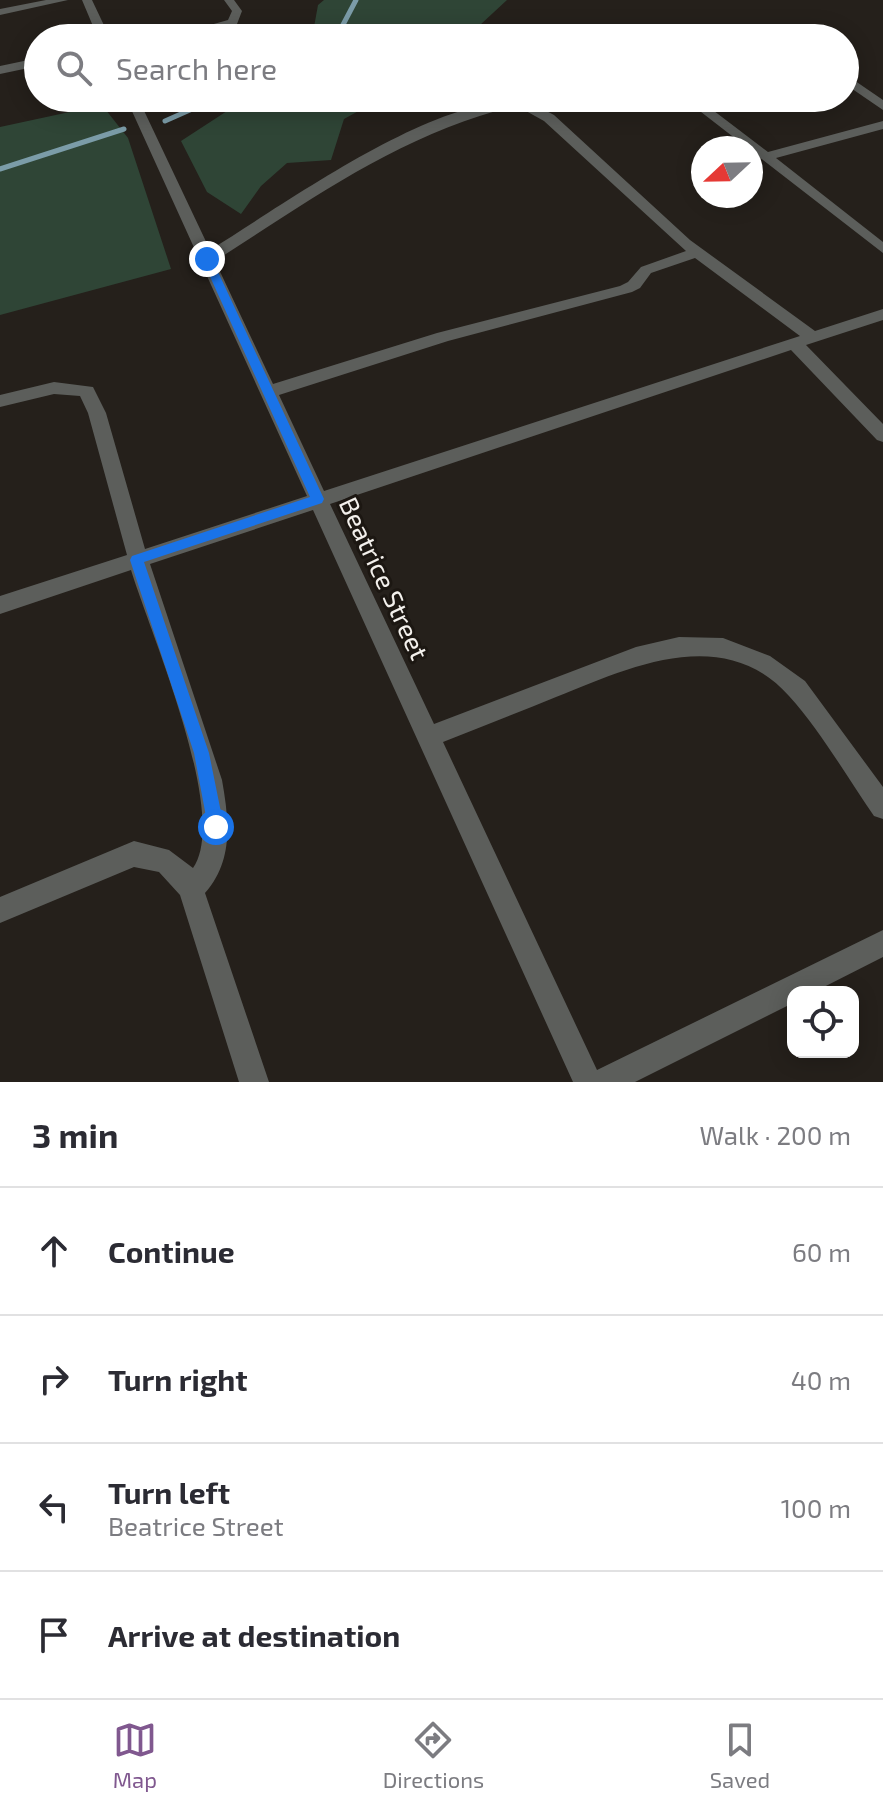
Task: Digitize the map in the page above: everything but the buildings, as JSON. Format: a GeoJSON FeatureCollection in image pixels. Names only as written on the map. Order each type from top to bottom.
{"type":"FeatureCollection","features":[{"type":"Feature","properties":{"kind":"street"},"geometry":{"type":"LineString","coordinates":[[0,12],[63,0]]}},
{"type":"Feature","properties":{"kind":"street"},"geometry":{"type":"LineString","coordinates":[[87,0],[98,24]]}},
{"type":"Feature","properties":{"kind":"street"},"geometry":{"type":"LineString","coordinates":[[227,24],[233,22],[237,11],[229,0]]}},
{"type":"Feature","properties":{"kind":"street"},"geometry":{"type":"LineString","coordinates":[[0,70],[24,65]]}},
{"type":"Feature","properties":{"kind":"street"},"geometry":{"type":"LineString","coordinates":[[859,88],[883,106]]}},
{"type":"Feature","properties":{"kind":"street","name":"Beatrice Street"},"geometry":{"type":"LineString","coordinates":[[139,112],[588,1082]]}},
{"type":"Feature","properties":{"kind":"street"},"geometry":{"type":"LineString","coordinates":[[207,259],[408,137],[483,112]]}},
{"type":"Feature","properties":{"kind":"street"},"geometry":{"type":"LineString","coordinates":[[536,112],[549,118],[696,252],[802,339],[883,435]]}},
{"type":"Feature","properties":{"kind":"street"},"geometry":{"type":"LineString","coordinates":[[707,112],[883,249]]}},
{"type":"Feature","properties":{"kind":"street"},"geometry":{"type":"LineString","coordinates":[[766,157],[883,125]]}},
{"type":"Feature","properties":{"kind":"street"},"geometry":{"type":"LineString","coordinates":[[268,392],[443,337],[626,289],[634,285],[646,270],[696,252]]}},
{"type":"Feature","properties":{"kind":"street"},"geometry":{"type":"LineString","coordinates":[[0,605],[883,314]]}},
{"type":"Feature","properties":{"kind":"street"},"geometry":{"type":"LineString","coordinates":[[0,401],[55,386],[87,391],[97,413],[137,560],[202,753],[213,799],[216,827],[213,859],[205,877],[191,889]]}},
{"type":"Feature","properties":{"kind":"street"},"geometry":{"type":"LineString","coordinates":[[428,737],[626,660],[689,646],[722,648],[755,658],[797,688],[883,807]]}},
{"type":"Feature","properties":{"kind":"street"},"geometry":{"type":"LineString","coordinates":[[0,910],[134,854],[168,861],[182,872],[191,889],[254,1082]]}},
{"type":"Feature","properties":{"kind":"street"},"geometry":{"type":"LineString","coordinates":[[604,1082],[883,943]]}},
{"type":"Feature","properties":{"kind":"green space"},"geometry":{"type":"Polygon","coordinates":[[[324,0],[507,0],[481,24],[315,24],[318,5],[324,0]]]}},
{"type":"Feature","properties":{"kind":"green space"},"geometry":{"type":"Polygon","coordinates":[[[70,112],[108,112],[128,138],[171,269],[0,315],[0,127],[70,112]]]}},
{"type":"Feature","properties":{"kind":"green space"},"geometry":{"type":"Polygon","coordinates":[[[226,112],[357,112],[344,119],[331,160],[287,163],[261,186],[241,214],[207,192],[181,141],[226,112]]]}},
{"type":"Feature","properties":{"kind":"waterway"},"geometry":{"type":"LineString","coordinates":[[343,24],[356,0]]}},
{"type":"Feature","properties":{"kind":"waterway"},"geometry":{"type":"LineString","coordinates":[[165,121],[185,112]]}},
{"type":"Feature","properties":{"kind":"waterway"},"geometry":{"type":"LineString","coordinates":[[0,169],[124,129]]}},
{"type":"Feature","properties":{"kind":"route"},"geometry":{"type":"LineString","coordinates":[[207,259],[318,499],[137,560],[202,753],[216,827]]}}]}
